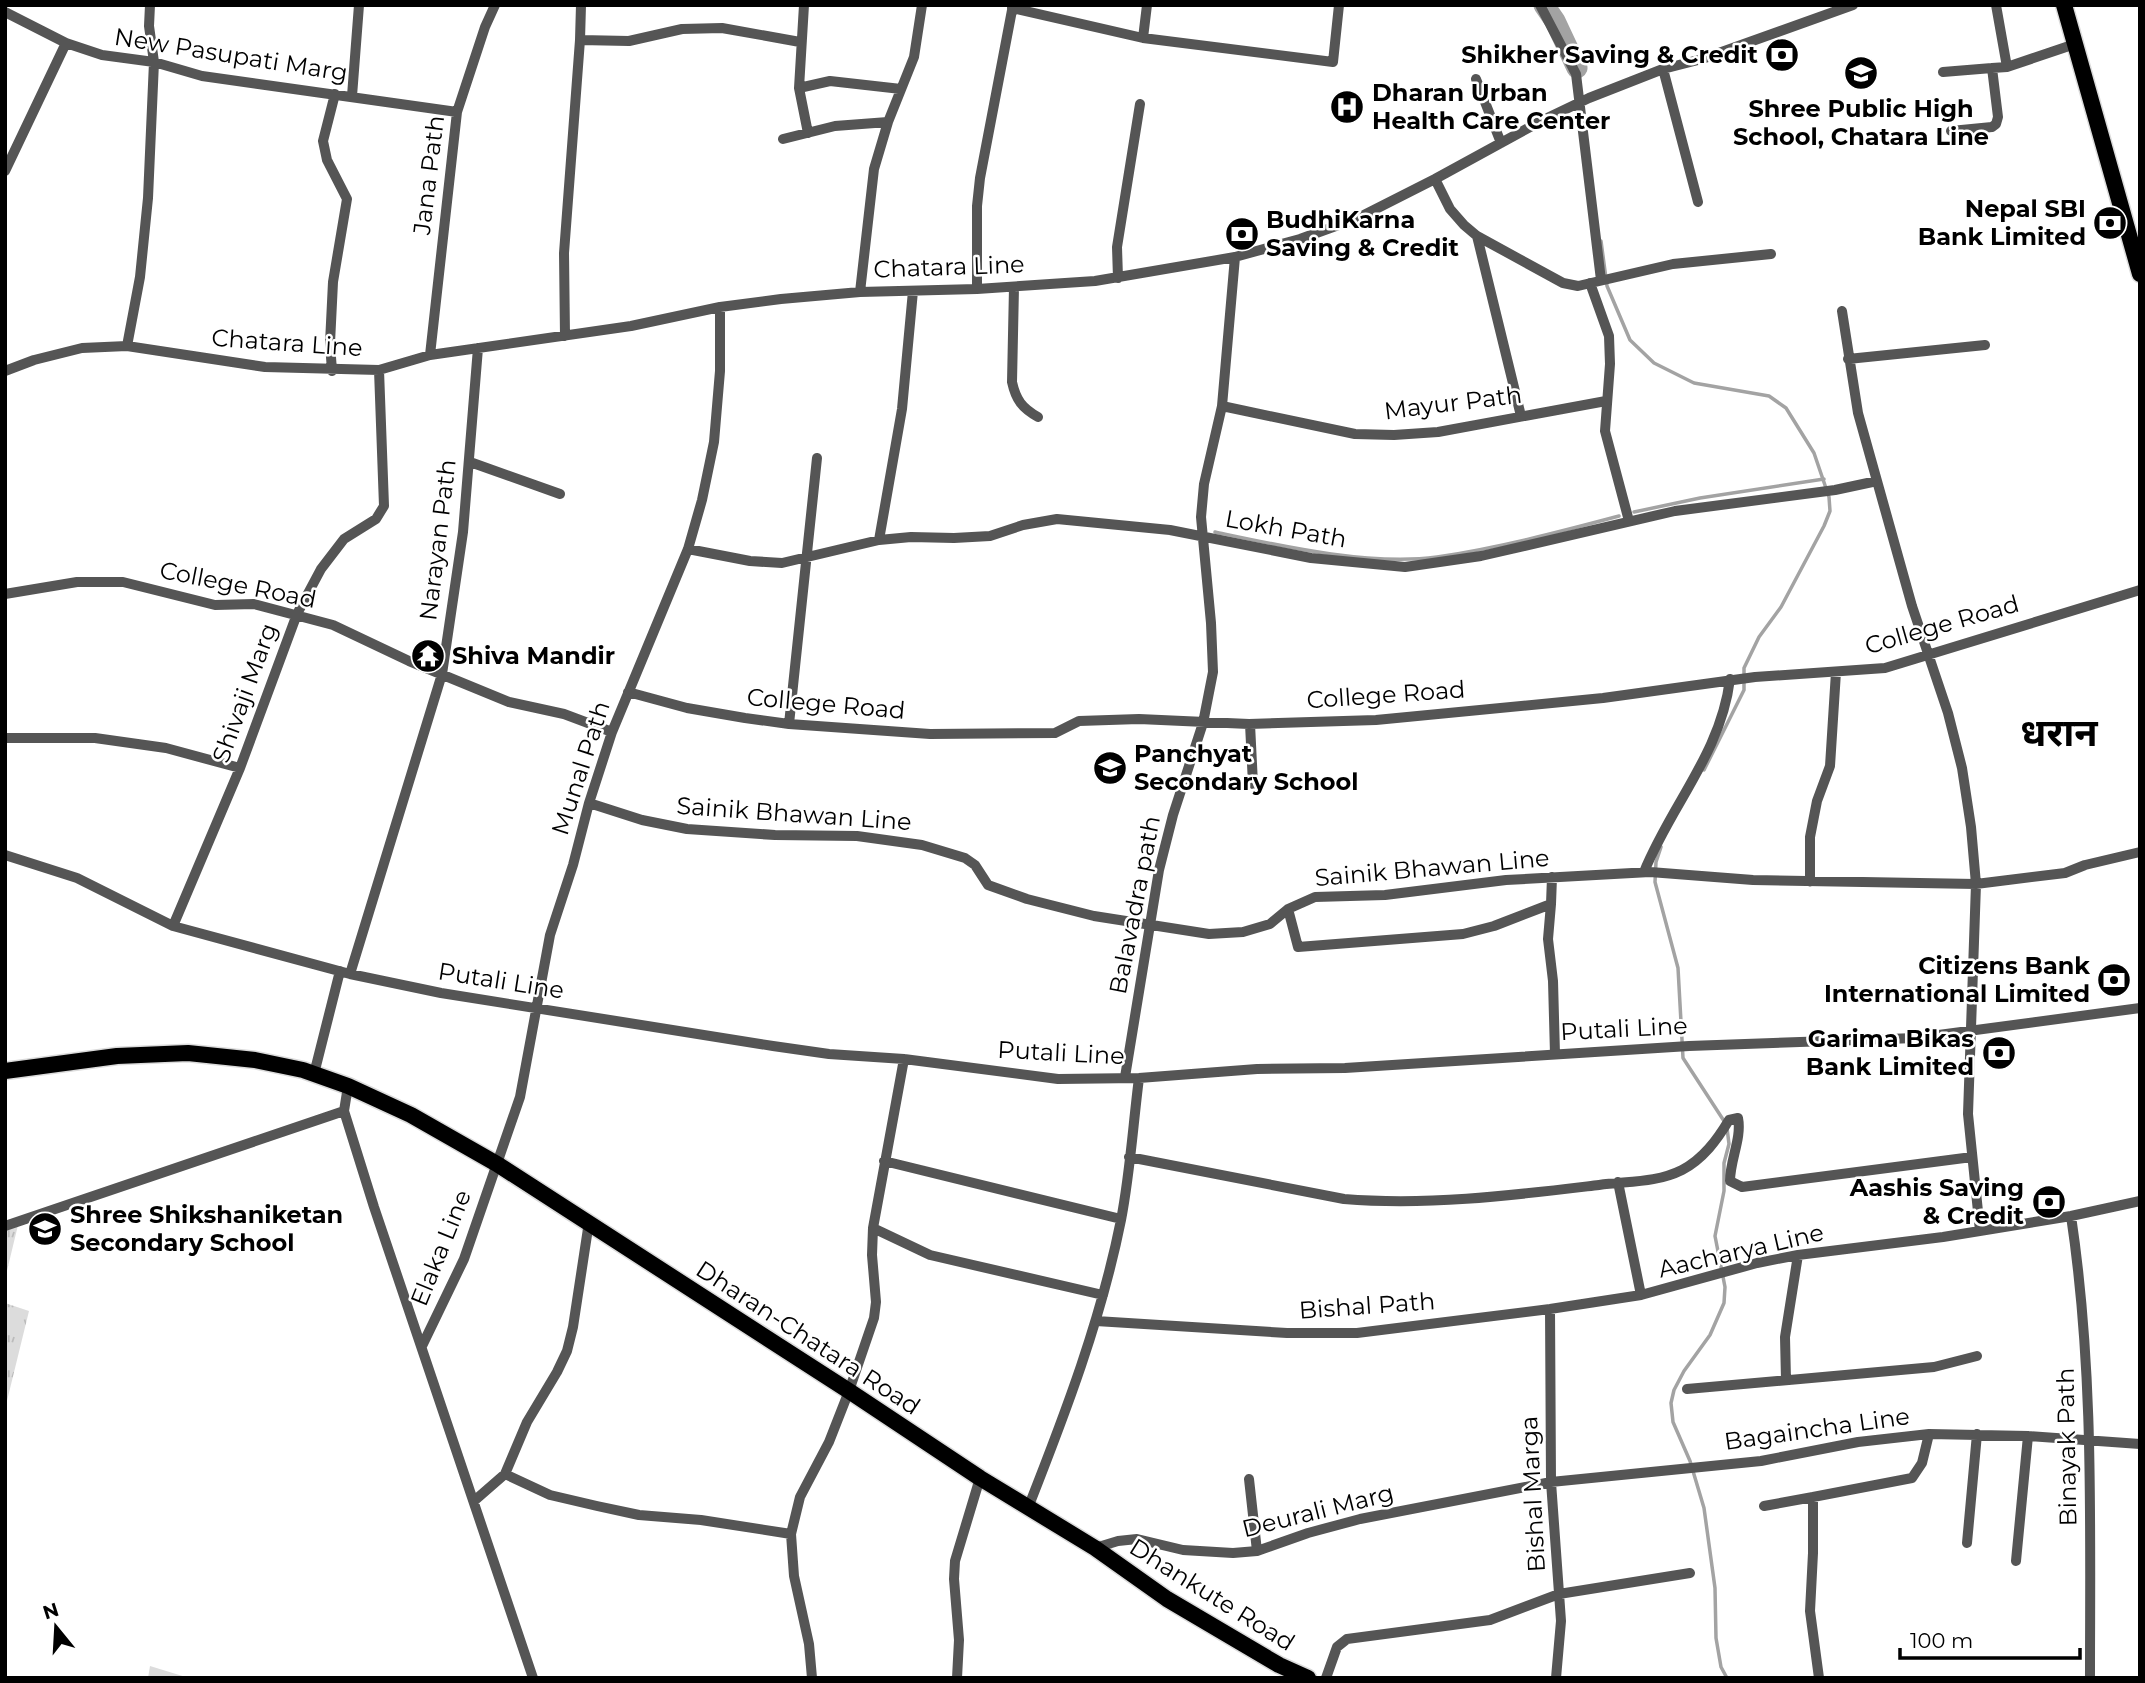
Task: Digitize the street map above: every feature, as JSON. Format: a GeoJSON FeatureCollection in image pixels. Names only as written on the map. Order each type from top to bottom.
{"type":"FeatureCollection","features":[{"type":"Feature","properties":{"kind":"main road"},"geometry":{"type":"LineString","coordinates":[[2064,5],[2140,274]]}},
{"type":"Feature","properties":{"kind":"main road","name":"Dharan-Chatara Road"},"geometry":{"type":"LineString","coordinates":[[5,1071],[117,1056],[188,1053],[255,1060],[314,1074],[348,1086],[411,1115],[497,1164],[979,1478],[1095,1548]]}},
{"type":"Feature","properties":{"kind":"main road","name":"Dhankute Road"},"geometry":{"type":"LineString","coordinates":[[1095,1548],[1277,1672],[1308,1678]]}},
{"type":"Feature","properties":{"kind":"street"},"geometry":{"type":"LineString","coordinates":[[127,346],[139,277],[148,198],[154,62],[149,26],[150,5]]}},
{"type":"Feature","properties":{"kind":"street"},"geometry":{"type":"LineString","coordinates":[[352,96],[359,5]]}},
{"type":"Feature","properties":{"kind":"street","name":"Jana Path"},"geometry":{"type":"LineString","coordinates":[[430,355],[457,112],[495,5]]}},
{"type":"Feature","properties":{"kind":"street"},"geometry":{"type":"LineString","coordinates":[[565,336],[565,253],[581,5]]}},
{"type":"Feature","properties":{"kind":"street"},"geometry":{"type":"LineString","coordinates":[[804,5],[799,88],[808,133]]}},
{"type":"Feature","properties":{"kind":"street"},"geometry":{"type":"LineString","coordinates":[[860,292],[874,169],[888,122],[914,57],[922,5]]}},
{"type":"Feature","properties":{"kind":"street"},"geometry":{"type":"LineString","coordinates":[[1143,37],[1147,5]]}},
{"type":"Feature","properties":{"kind":"street"},"geometry":{"type":"LineString","coordinates":[[977,289],[977,206],[980,178],[1013,7],[1143,37],[1333,62],[1339,5]]}},
{"type":"Feature","properties":{"kind":"street"},"geometry":{"type":"LineString","coordinates":[[1540,5],[1576,74],[1584,100],[1609,336],[1610,364],[1605,431],[1629,521]]}},
{"type":"Feature","properties":{"kind":"street","name":"Chatara Line"},"geometry":{"type":"LineString","coordinates":[[5,371],[34,360],[82,348],[127,346],[265,367],[332,371],[379,370],[430,355],[631,326],[720,307],[860,292],[977,289],[1118,278],[1235,257],[1300,239],[1358,218],[1584,100],[1663,69],[1702,59],[1853,5]]}},
{"type":"Feature","properties":{"kind":"street"},"geometry":{"type":"LineString","coordinates":[[1996,5],[2007,68]]}},
{"type":"Feature","properties":{"kind":"street","name":"New Pasupati Marg"},"geometry":{"type":"LineString","coordinates":[[5,12],[66,43],[102,55],[154,62],[202,76],[457,112]]}},
{"type":"Feature","properties":{"kind":"street"},"geometry":{"type":"LineString","coordinates":[[580,40],[629,41],[682,29],[722,28],[800,42]]}},
{"type":"Feature","properties":{"kind":"street"},"geometry":{"type":"LineString","coordinates":[[6,166],[66,43]]}},
{"type":"Feature","properties":{"kind":"street"},"geometry":{"type":"LineString","coordinates":[[1943,72],[2007,68],[2075,44]]}},
{"type":"Feature","properties":{"kind":"street"},"geometry":{"type":"LineString","coordinates":[[1951,131],[1992,127],[1996,124],[1998,117],[1992,68]]}},
{"type":"Feature","properties":{"kind":"street"},"geometry":{"type":"LineString","coordinates":[[1663,69],[1698,202]]}},
{"type":"Feature","properties":{"kind":"street"},"geometry":{"type":"LineString","coordinates":[[1476,79],[1501,143]]}},
{"type":"Feature","properties":{"kind":"street"},"geometry":{"type":"LineString","coordinates":[[799,88],[830,81],[901,89]]}},
{"type":"Feature","properties":{"kind":"street"},"geometry":{"type":"LineString","coordinates":[[332,371],[330,343],[333,282],[347,199],[327,160],[323,141],[335,94]]}},
{"type":"Feature","properties":{"kind":"street"},"geometry":{"type":"LineString","coordinates":[[1118,278],[1117,247],[1140,104]]}},
{"type":"Feature","properties":{"kind":"street"},"geometry":{"type":"LineString","coordinates":[[783,139],[835,126],[888,122]]}},
{"type":"Feature","properties":{"kind":"street"},"geometry":{"type":"LineString","coordinates":[[1436,179],[1450,209],[1477,236],[1563,283],[1578,286],[1673,264],[1771,254]]}},
{"type":"Feature","properties":{"kind":"street"},"geometry":{"type":"LineString","coordinates":[[1477,236],[1521,416]]}},
{"type":"Feature","properties":{"kind":"street","name":"Balavadra path"},"geometry":{"type":"LineString","coordinates":[[1125,1077],[1159,870],[1173,815],[1203,723],[1213,672],[1211,623],[1200,517],[1204,484],[1222,406],[1235,257]]}},
{"type":"Feature","properties":{"kind":"street"},"geometry":{"type":"LineString","coordinates":[[1014,286],[1014,393],[1023,409],[1038,417]]}},
{"type":"Feature","properties":{"kind":"street"},"geometry":{"type":"LineString","coordinates":[[879,540],[902,409],[913,291]]}},
{"type":"Feature","properties":{"kind":"street","name":"Munal Path"},"geometry":{"type":"LineString","coordinates":[[497,1164],[520,1097],[550,935],[573,865],[589,803],[612,732],[688,549],[702,500],[714,442],[720,371],[720,307]]}},
{"type":"Feature","properties":{"kind":"street"},"geometry":{"type":"LineString","coordinates":[[1842,311],[1858,413],[1912,606],[1930,656],[1962,768],[1972,827],[1976,884],[1968,1114],[1980,1231]]}},
{"type":"Feature","properties":{"kind":"street"},"geometry":{"type":"LineString","coordinates":[[1849,359],[1985,345]]}},
{"type":"Feature","properties":{"kind":"street","name":"Narayan Path"},"geometry":{"type":"LineString","coordinates":[[314,1074],[442,674],[463,532],[478,348]]}},
{"type":"Feature","properties":{"kind":"street","name":"Shivaji Marg"},"geometry":{"type":"LineString","coordinates":[[173,926],[240,768],[297,614],[321,569],[344,539],[376,519],[384,506],[379,370]]}},
{"type":"Feature","properties":{"kind":"street","name":"Mayur Path"},"geometry":{"type":"LineString","coordinates":[[1222,406],[1355,434],[1394,435],[1438,432],[1606,401]]}},
{"type":"Feature","properties":{"kind":"street"},"geometry":{"type":"LineString","coordinates":[[789,724],[817,458]]}},
{"type":"Feature","properties":{"kind":"street"},"geometry":{"type":"LineString","coordinates":[[470,462],[560,495]]}},
{"type":"Feature","properties":{"kind":"street","name":"Lokh Path"},"geometry":{"type":"LineString","coordinates":[[688,549],[750,561],[782,563],[879,540],[990,536],[1023,525],[1057,519],[1097,521],[1201,536],[1311,558],[1405,567],[1481,556],[1675,511],[1877,481]]}},
{"type":"Feature","properties":{"kind":"street","name":"College Road"},"geometry":{"type":"LineString","coordinates":[[5,594],[77,582],[123,582],[215,606],[254,604],[333,625],[409,661],[509,702],[564,714],[612,732]]}},
{"type":"Feature","properties":{"kind":"street","name":"College Road"},"geometry":{"type":"LineString","coordinates":[[628,692],[687,708],[789,724],[974,735],[1055,733],[1079,721],[1139,719],[1250,724],[1376,720],[1603,698],[1732,679],[1885,668],[2140,590]]}},
{"type":"Feature","properties":{"kind":"street"},"geometry":{"type":"LineString","coordinates":[[1810,882],[1810,837],[1816,801],[1830,766],[1836,673]]}},
{"type":"Feature","properties":{"kind":"street"},"geometry":{"type":"LineString","coordinates":[[1647,872],[1667,824],[1707,756],[1727,705],[1732,679]]}},
{"type":"Feature","properties":{"kind":"street"},"geometry":{"type":"LineString","coordinates":[[1250,724],[1253,784]]}},
{"type":"Feature","properties":{"kind":"street"},"geometry":{"type":"LineString","coordinates":[[5,738],[95,738],[166,748],[240,768]]}},
{"type":"Feature","properties":{"kind":"street","name":"Sainik Bhawan Line"},"geometry":{"type":"LineString","coordinates":[[589,803],[642,820],[687,829],[775,835],[857,836],[922,845],[965,858],[975,865],[988,885],[1027,899],[1094,916],[1209,934],[1243,932],[1270,924],[1289,909],[1315,897],[1385,895],[1552,877],[1647,872],[1810,882],[1976,884],[2065,873],[2085,865],[2140,852]]}},
{"type":"Feature","properties":{"kind":"street","name":"Putali Line"},"geometry":{"type":"LineString","coordinates":[[5,855],[77,878],[173,926],[345,973],[441,993],[828,1054],[904,1059],[1058,1079],[1139,1078],[1257,1069],[1345,1068],[1689,1046],[1880,1040],[1972,1032],[2140,1008]]}},
{"type":"Feature","properties":{"kind":"street"},"geometry":{"type":"LineString","coordinates":[[1552,877],[1548,939],[1553,981],[1555,1054]]}},
{"type":"Feature","properties":{"kind":"street"},"geometry":{"type":"LineString","coordinates":[[1289,909],[1295,943],[1304,948],[1463,934],[1494,926],[1551,904]]}},
{"type":"Feature","properties":{"kind":"street"},"geometry":{"type":"LineString","coordinates":[[812,1678],[809,1644],[794,1576],[792,1534],[800,1497],[828,1442],[874,1318],[876,1302],[873,1228],[904,1059]]}},
{"type":"Feature","properties":{"kind":"street"},"geometry":{"type":"LineString","coordinates":[[1028,1508],[1074,1392],[1103,1295],[1121,1219],[1139,1078]]}},
{"type":"Feature","properties":{"kind":"street"},"geometry":{"type":"LineString","coordinates":[[348,1086],[344,1111],[533,1678]]}},
{"type":"Feature","properties":{"kind":"street"},"geometry":{"type":"LineString","coordinates":[[5,1226],[344,1111]]}},
{"type":"Feature","properties":{"kind":"street"},"geometry":{"type":"LineString","coordinates":[[1129,1157],[1344,1199],[1367,1201],[1482,1199],[1618,1182],[1650,1181],[1684,1169],[1704,1155],[1729,1120],[1738,1118],[1740,1126],[1730,1167],[1730,1181],[1742,1187],[1972,1157]]}},
{"type":"Feature","properties":{"kind":"street"},"geometry":{"type":"LineString","coordinates":[[884,1161],[1121,1219]]}},
{"type":"Feature","properties":{"kind":"street","name":"Elaka Line"},"geometry":{"type":"LineString","coordinates":[[422,1346],[464,1259],[497,1164]]}},
{"type":"Feature","properties":{"kind":"street"},"geometry":{"type":"LineString","coordinates":[[1618,1182],[1641,1294]]}},
{"type":"Feature","properties":{"kind":"street","name":"Aacharya Line"},"geometry":{"type":"LineString","coordinates":[[1641,1294],[1798,1255],[1980,1231],[2140,1201]]}},
{"type":"Feature","properties":{"kind":"street","name":"Binayak Path"},"geometry":{"type":"LineString","coordinates":[[2071,1216],[2079,1270],[2088,1375],[2091,1678]]}},
{"type":"Feature","properties":{"kind":"street"},"geometry":{"type":"LineString","coordinates":[[474,1501],[505,1474],[527,1422],[567,1351],[589,1222]]}},
{"type":"Feature","properties":{"kind":"street"},"geometry":{"type":"LineString","coordinates":[[873,1228],[930,1255],[994,1272],[1103,1295]]}},
{"type":"Feature","properties":{"kind":"street"},"geometry":{"type":"LineString","coordinates":[[1786,1380],[1785,1337],[1798,1255]]}},
{"type":"Feature","properties":{"kind":"street","name":"Bishal Path"},"geometry":{"type":"LineString","coordinates":[[1096,1321],[1287,1333],[1357,1332],[1550,1309],[1641,1294]]}},
{"type":"Feature","properties":{"kind":"street","name":"Bishal Marga"},"geometry":{"type":"LineString","coordinates":[[1550,1309],[1551,1482],[1561,1620],[1556,1678]]}},
{"type":"Feature","properties":{"kind":"street"},"geometry":{"type":"LineString","coordinates":[[1687,1389],[1934,1367],[1977,1356]]}},
{"type":"Feature","properties":{"kind":"street"},"geometry":{"type":"LineString","coordinates":[[1764,1506],[1912,1478],[1922,1463],[1929,1434]]}},
{"type":"Feature","properties":{"kind":"street","name":"Bagaincha Line"},"geometry":{"type":"LineString","coordinates":[[1551,1482],[1760,1461],[1858,1442],[1929,1434],[2028,1436],[2140,1444]]}},
{"type":"Feature","properties":{"kind":"street"},"geometry":{"type":"LineString","coordinates":[[1967,1543],[1977,1434]]}},
{"type":"Feature","properties":{"kind":"street"},"geometry":{"type":"LineString","coordinates":[[2015,1561],[2028,1436]]}},
{"type":"Feature","properties":{"kind":"street"},"geometry":{"type":"LineString","coordinates":[[505,1474],[550,1495],[639,1515],[701,1520],[792,1534]]}},
{"type":"Feature","properties":{"kind":"street"},"geometry":{"type":"LineString","coordinates":[[957,1678],[959,1640],[954,1561],[979,1478]]}},
{"type":"Feature","properties":{"kind":"street"},"geometry":{"type":"LineString","coordinates":[[1249,1479],[1257,1551]]}},
{"type":"Feature","properties":{"kind":"street","name":"Deurali Marg"},"geometry":{"type":"LineString","coordinates":[[1095,1548],[1137,1539],[1183,1550],[1233,1553],[1257,1551],[1360,1519],[1551,1482]]}},
{"type":"Feature","properties":{"kind":"street"},"geometry":{"type":"LineString","coordinates":[[1813,1497],[1810,1611],[1819,1678]]}},
{"type":"Feature","properties":{"kind":"street"},"geometry":{"type":"LineString","coordinates":[[1326,1678],[1337,1647],[1347,1639],[1490,1620],[1559,1594],[1690,1573]]}},
{"type":"Feature","properties":{"kind":"green space"},"geometry":{"type":"Polygon","coordinates":[[[19,1221],[5,1279],[5,1226],[19,1221]]]}},
{"type":"Feature","properties":{"kind":"green space"},"geometry":{"type":"Polygon","coordinates":[[[5,1303],[29,1311],[5,1409],[5,1303]]]}},
{"type":"Feature","properties":{"kind":"green space"},"geometry":{"type":"Polygon","coordinates":[[[150,1666],[189,1678],[148,1678],[150,1666]]]}},
{"type":"Feature","properties":{"kind":"waterway"},"geometry":{"type":"LineString","coordinates":[[1544,5],[1555,21],[1577,68]]}},
{"type":"Feature","properties":{"kind":"waterway"},"geometry":{"type":"LineString","coordinates":[[1601,241],[1607,286],[1630,340],[1654,363],[1694,383],[1769,396],[1786,408],[1814,453],[1829,497],[1830,511],[1824,526],[1781,607],[1759,637],[1744,668],[1744,690],[1704,770]]}},
{"type":"Feature","properties":{"kind":"waterway"},"geometry":{"type":"LineString","coordinates":[[1634,512],[1700,498],[1824,479]]}},
{"type":"Feature","properties":{"kind":"waterway"},"geometry":{"type":"LineString","coordinates":[[1215,532],[1354,557],[1411,559],[1483,549],[1619,516]]}},
{"type":"Feature","properties":{"kind":"waterway"},"geometry":{"type":"LineString","coordinates":[[1661,847],[1656,862],[1655,882],[1678,968],[1683,1058],[1724,1121]]}},
{"type":"Feature","properties":{"kind":"waterway"},"geometry":{"type":"LineString","coordinates":[[1727,1128],[1729,1144],[1724,1163],[1724,1191],[1715,1236],[1725,1287],[1724,1303],[1710,1335],[1684,1371],[1674,1390],[1671,1403],[1673,1422],[1690,1461],[1704,1508],[1715,1588],[1716,1638],[1721,1667],[1727,1678]]}},
{"type":"Feature","properties":{"kind":"place","name":"Shikher Saving & Credit"},"geometry":{"type":"Point","coordinates":[1782,55]}},
{"type":"Feature","properties":{"kind":"place","name":"Shree Public High School, Chatara Line"},"geometry":{"type":"Point","coordinates":[1861,73]}},
{"type":"Feature","properties":{"kind":"place","name":"Dharan Urban Health Care Center"},"geometry":{"type":"Point","coordinates":[1347,107]}},
{"type":"Feature","properties":{"kind":"place","name":"Nepal SBI Bank Limited"},"geometry":{"type":"Point","coordinates":[2110,223]}},
{"type":"Feature","properties":{"kind":"place","name":"BudhiKarna Saving & Credit"},"geometry":{"type":"Point","coordinates":[1242,234]}},
{"type":"Feature","properties":{"kind":"place","name":"Shiva Mandir"},"geometry":{"type":"Point","coordinates":[428,656]}},
{"type":"Feature","properties":{"kind":"place","name":"Panchyat Secondary School"},"geometry":{"type":"Point","coordinates":[1110,768]}},
{"type":"Feature","properties":{"kind":"place","name":"Citizens Bank International Limited"},"geometry":{"type":"Point","coordinates":[2114,980]}},
{"type":"Feature","properties":{"kind":"place","name":"Garima Bikas Bank Limited"},"geometry":{"type":"Point","coordinates":[1999,1053]}},
{"type":"Feature","properties":{"kind":"place","name":"Aashis Saving & Credit"},"geometry":{"type":"Point","coordinates":[2049,1202]}},
{"type":"Feature","properties":{"kind":"place","name":"Shree Shikshaniketan Secondary School"},"geometry":{"type":"Point","coordinates":[45,1229]}},
{"type":"Feature","properties":{"kind":"district","name":"धरान"},"geometry":{"type":"Point","coordinates":[2059,733]}}]}
